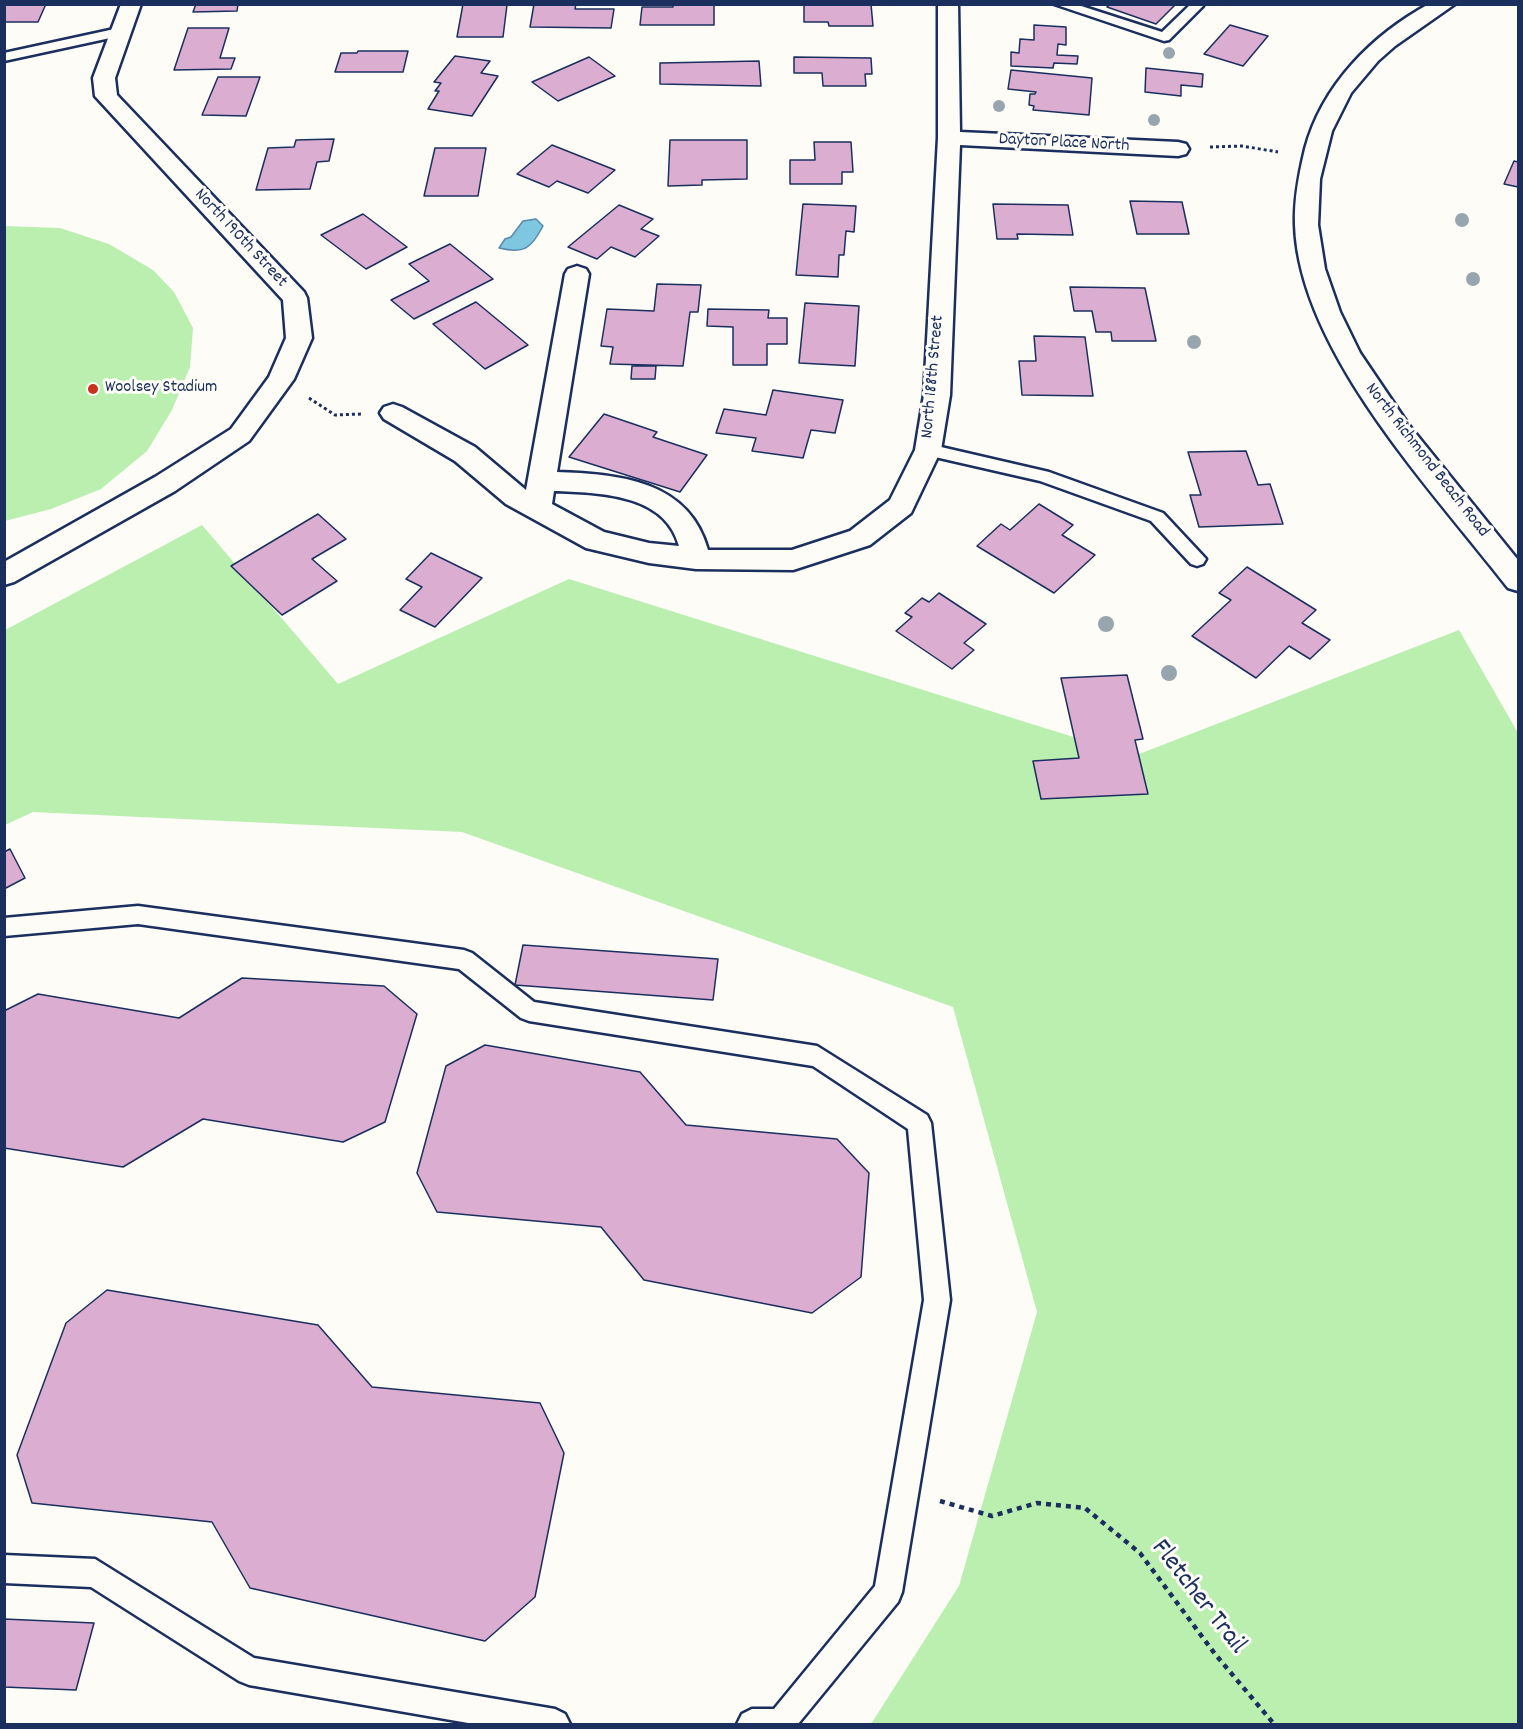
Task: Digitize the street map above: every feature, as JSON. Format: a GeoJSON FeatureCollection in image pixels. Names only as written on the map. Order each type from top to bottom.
{"type":"FeatureCollection","features":[{"type":"Feature","properties":{"kind":"street","name":"North 190th Street"},"geometry":{"type":"LineString","coordinates":[[4,575],[165,484],[240,435],[281,379],[299,338],[295,298],[106,96],[104,78],[131,4]]}},
{"type":"Feature","properties":{"kind":"street","name":"North 188th Street"},"geometry":{"type":"LineString","coordinates":[[393,413],[465,454],[516,497],[596,541],[649,553],[696,559],[793,560],[860,538],[901,506],[928,450],[937,395],[949,138],[948,4]]}},
{"type":"Feature","properties":{"kind":"street","name":"North Richmond Beach Road"},"geometry":{"type":"LineString","coordinates":[[1444,4],[1401,31],[1372,55],[1344,88],[1325,118],[1312,155],[1306,188],[1306,225],[1312,266],[1321,297],[1336,333],[1355,368],[1381,407],[1518,580]]}},
{"type":"Feature","properties":{"kind":"street","name":"Dayton Place North"},"geometry":{"type":"LineString","coordinates":[[949,138],[1178,149]]}},
{"type":"Feature","properties":{"kind":"street"},"geometry":{"type":"LineString","coordinates":[[537,509],[577,274]]}},
{"type":"Feature","properties":{"kind":"street"},"geometry":{"type":"LineString","coordinates":[[541,481],[618,486],[663,504],[687,529],[696,559]]}},
{"type":"Feature","properties":{"kind":"lane"},"geometry":{"type":"LineString","coordinates":[[1060,4],[1164,37],[1197,6]]}},
{"type":"Feature","properties":{"kind":"lane"},"geometry":{"type":"LineString","coordinates":[[4,57],[119,33]]}},
{"type":"Feature","properties":{"kind":"lane"},"geometry":{"type":"LineString","coordinates":[[928,450],[1043,476],[1157,517],[1197,560]]}},
{"type":"Feature","properties":{"kind":"lane"},"geometry":{"type":"LineString","coordinates":[[4,927],[138,915],[464,960],[529,1011],[817,1056],[919,1124],[937,1300],[888,1592],[781,1723],[752,1725]]}},
{"type":"Feature","properties":{"kind":"lane"},"geometry":{"type":"LineString","coordinates":[[4,1569],[95,1573],[249,1671],[555,1725]]}},
{"type":"Feature","properties":{"kind":"path"},"geometry":{"type":"LineString","coordinates":[[1178,149],[1242,146],[1278,152]]}},
{"type":"Feature","properties":{"kind":"path"},"geometry":{"type":"LineString","coordinates":[[281,379],[335,415],[393,413]]}},
{"type":"Feature","properties":{"kind":"path","name":"Fletcher Trail"},"geometry":{"type":"LineString","coordinates":[[905,1490],[992,1516],[1037,1503],[1085,1508],[1140,1553],[1215,1654],[1274,1725]]}},
{"type":"Feature","properties":{"kind":"green space","name":"Woolsey Stadium"},"geometry":{"type":"Polygon","coordinates":[[[5,226],[60,228],[109,244],[153,270],[174,292],[193,328],[190,367],[172,410],[147,451],[101,489],[51,509],[5,521],[5,226]]]}},
{"type":"Feature","properties":{"kind":"green space"},"geometry":{"type":"Polygon","coordinates":[[[202,525],[338,684],[569,579],[1134,756],[1459,630],[1518,733],[1518,1724],[871,1724],[959,1586],[1037,1312],[953,1007],[462,832],[33,812],[5,825],[5,630],[202,525]]]}},
{"type":"Feature","properties":{"kind":"water"},"geometry":{"type":"Polygon","coordinates":[[[536,219],[543,226],[530,245],[521,250],[499,248],[523,221],[536,219]]]}},
{"type":"Feature","properties":{"kind":"building"},"geometry":{"type":"Polygon","coordinates":[[[4,4],[46,4],[38,22],[4,22],[4,4]]]}},
{"type":"Feature","properties":{"kind":"building"},"geometry":{"type":"Polygon","coordinates":[[[196,4],[238,4],[237,11],[193,12],[196,4]]]}},
{"type":"Feature","properties":{"kind":"building"},"geometry":{"type":"Polygon","coordinates":[[[463,4],[507,5],[503,37],[457,37],[463,4]]]}},
{"type":"Feature","properties":{"kind":"building"},"geometry":{"type":"Polygon","coordinates":[[[534,4],[576,4],[575,9],[614,9],[611,28],[530,27],[534,4]]]}},
{"type":"Feature","properties":{"kind":"building"},"geometry":{"type":"Polygon","coordinates":[[[673,4],[714,4],[714,25],[640,25],[642,7],[673,7],[673,4]]]}},
{"type":"Feature","properties":{"kind":"building"},"geometry":{"type":"Polygon","coordinates":[[[804,4],[871,4],[873,26],[829,26],[828,22],[804,22],[804,4]]]}},
{"type":"Feature","properties":{"kind":"building"},"geometry":{"type":"Polygon","coordinates":[[[1110,4],[1176,4],[1156,24],[1107,7],[1110,4]]]}},
{"type":"Feature","properties":{"kind":"building"},"geometry":{"type":"Polygon","coordinates":[[[1034,25],[1066,27],[1066,45],[1058,44],[1057,55],[1078,56],[1077,64],[1054,63],[1053,68],[1011,66],[1011,52],[1019,53],[1020,39],[1034,40],[1034,25]]]}},
{"type":"Feature","properties":{"kind":"building"},"geometry":{"type":"Polygon","coordinates":[[[1230,25],[1268,36],[1243,66],[1204,54],[1230,25]]]}},
{"type":"Feature","properties":{"kind":"building"},"geometry":{"type":"Polygon","coordinates":[[[188,28],[229,28],[220,58],[235,58],[231,69],[174,70],[188,28]]]}},
{"type":"Feature","properties":{"kind":"building"},"geometry":{"type":"Polygon","coordinates":[[[358,51],[408,51],[403,72],[335,72],[341,53],[357,53],[358,51]]]}},
{"type":"Feature","properties":{"kind":"building"},"geometry":{"type":"Polygon","coordinates":[[[455,56],[490,61],[481,73],[498,76],[472,116],[428,109],[441,83],[434,82],[455,56]]]}},
{"type":"Feature","properties":{"kind":"building"},"geometry":{"type":"Polygon","coordinates":[[[589,57],[615,76],[558,101],[532,82],[589,57]]]}},
{"type":"Feature","properties":{"kind":"building"},"geometry":{"type":"Polygon","coordinates":[[[794,57],[871,58],[872,74],[865,74],[866,86],[823,86],[822,73],[794,73],[794,57]]]}},
{"type":"Feature","properties":{"kind":"building"},"geometry":{"type":"Polygon","coordinates":[[[759,61],[761,86],[660,84],[660,63],[759,61]]]}},
{"type":"Feature","properties":{"kind":"building"},"geometry":{"type":"Polygon","coordinates":[[[1146,68],[1203,74],[1202,87],[1181,85],[1181,96],[1145,92],[1146,68]]]}},
{"type":"Feature","properties":{"kind":"building"},"geometry":{"type":"Polygon","coordinates":[[[1011,70],[1092,78],[1089,115],[1033,110],[1034,106],[1029,105],[1030,94],[1036,92],[1008,89],[1011,70]]]}},
{"type":"Feature","properties":{"kind":"building"},"geometry":{"type":"Polygon","coordinates":[[[218,77],[260,77],[246,116],[202,115],[218,77]]]}},
{"type":"Feature","properties":{"kind":"building"},"geometry":{"type":"Polygon","coordinates":[[[334,139],[329,161],[317,162],[310,189],[256,190],[268,148],[294,147],[296,140],[334,139]]]}},
{"type":"Feature","properties":{"kind":"building"},"geometry":{"type":"Polygon","coordinates":[[[670,140],[747,140],[747,179],[702,180],[702,185],[668,186],[670,140]]]}},
{"type":"Feature","properties":{"kind":"building"},"geometry":{"type":"Polygon","coordinates":[[[814,142],[851,142],[853,172],[842,172],[842,184],[790,184],[790,160],[815,160],[814,142]]]}},
{"type":"Feature","properties":{"kind":"building"},"geometry":{"type":"Polygon","coordinates":[[[552,145],[615,170],[588,193],[557,181],[549,187],[517,174],[552,145]]]}},
{"type":"Feature","properties":{"kind":"building"},"geometry":{"type":"Polygon","coordinates":[[[435,148],[486,148],[478,196],[424,196],[435,148]]]}},
{"type":"Feature","properties":{"kind":"building"},"geometry":{"type":"Polygon","coordinates":[[[1514,161],[1518,162],[1518,187],[1504,184],[1514,161]]]}},
{"type":"Feature","properties":{"kind":"building"},"geometry":{"type":"Polygon","coordinates":[[[1130,201],[1182,202],[1189,234],[1137,234],[1130,201]]]}},
{"type":"Feature","properties":{"kind":"building"},"geometry":{"type":"Polygon","coordinates":[[[803,204],[856,206],[854,232],[846,231],[844,255],[839,255],[838,277],[796,275],[803,204]]]}},
{"type":"Feature","properties":{"kind":"building"},"geometry":{"type":"Polygon","coordinates":[[[993,204],[1068,205],[1073,235],[1017,234],[1018,239],[997,239],[993,204]]]}},
{"type":"Feature","properties":{"kind":"building"},"geometry":{"type":"Polygon","coordinates":[[[619,205],[653,219],[641,229],[659,236],[635,257],[611,247],[597,259],[568,247],[619,205]]]}},
{"type":"Feature","properties":{"kind":"building"},"geometry":{"type":"Polygon","coordinates":[[[363,214],[407,247],[366,269],[321,235],[363,214]]]}},
{"type":"Feature","properties":{"kind":"building"},"geometry":{"type":"Polygon","coordinates":[[[450,244],[493,279],[414,319],[391,300],[429,281],[409,264],[450,244]]]}},
{"type":"Feature","properties":{"kind":"building"},"geometry":{"type":"Polygon","coordinates":[[[657,284],[701,285],[698,312],[690,312],[683,366],[610,364],[613,347],[601,346],[607,309],[654,311],[657,284]]]}},
{"type":"Feature","properties":{"kind":"building"},"geometry":{"type":"Polygon","coordinates":[[[1070,287],[1145,288],[1156,341],[1112,341],[1111,332],[1096,332],[1092,311],[1074,311],[1070,287]]]}},
{"type":"Feature","properties":{"kind":"building"},"geometry":{"type":"Polygon","coordinates":[[[476,302],[528,345],[485,369],[433,324],[476,302]]]}},
{"type":"Feature","properties":{"kind":"building"},"geometry":{"type":"Polygon","coordinates":[[[805,303],[859,306],[855,366],[799,363],[805,303]]]}},
{"type":"Feature","properties":{"kind":"building"},"geometry":{"type":"Polygon","coordinates":[[[708,309],[769,310],[768,318],[787,318],[787,344],[767,344],[767,365],[733,365],[733,327],[707,326],[708,309]]]}},
{"type":"Feature","properties":{"kind":"building"},"geometry":{"type":"Polygon","coordinates":[[[1034,336],[1085,337],[1093,396],[1022,395],[1019,361],[1036,361],[1034,336]]]}},
{"type":"Feature","properties":{"kind":"building"},"geometry":{"type":"Polygon","coordinates":[[[632,366],[656,366],[655,379],[631,379],[632,366]]]}},
{"type":"Feature","properties":{"kind":"building"},"geometry":{"type":"Polygon","coordinates":[[[773,390],[843,400],[835,433],[811,430],[803,458],[752,451],[756,438],[716,433],[724,409],[766,415],[773,390]]]}},
{"type":"Feature","properties":{"kind":"building"},"geometry":{"type":"Polygon","coordinates":[[[604,414],[657,432],[653,437],[707,455],[680,492],[569,457],[604,414]]]}},
{"type":"Feature","properties":{"kind":"building"},"geometry":{"type":"Polygon","coordinates":[[[1246,451],[1258,485],[1270,484],[1283,524],[1199,527],[1190,495],[1201,495],[1188,452],[1246,451]]]}},
{"type":"Feature","properties":{"kind":"building"},"geometry":{"type":"Polygon","coordinates":[[[1039,504],[1073,525],[1062,535],[1095,555],[1054,593],[977,546],[1001,524],[1010,530],[1039,504]]]}},
{"type":"Feature","properties":{"kind":"building"},"geometry":{"type":"Polygon","coordinates":[[[318,514],[346,539],[312,559],[337,581],[282,615],[231,566],[318,514]]]}},
{"type":"Feature","properties":{"kind":"building"},"geometry":{"type":"Polygon","coordinates":[[[431,553],[482,578],[435,627],[400,610],[422,587],[406,579],[431,553]]]}},
{"type":"Feature","properties":{"kind":"building"},"geometry":{"type":"Polygon","coordinates":[[[1247,567],[1316,610],[1302,623],[1330,640],[1310,659],[1289,646],[1256,678],[1192,636],[1231,600],[1219,593],[1247,567]]]}},
{"type":"Feature","properties":{"kind":"building"},"geometry":{"type":"Polygon","coordinates":[[[939,593],[986,624],[964,643],[974,650],[952,669],[896,631],[912,617],[905,613],[922,598],[929,602],[939,593]]]}},
{"type":"Feature","properties":{"kind":"building"},"geometry":{"type":"Polygon","coordinates":[[[1127,675],[1143,739],[1135,740],[1148,794],[1041,799],[1033,761],[1079,758],[1061,678],[1127,675]]]}},
{"type":"Feature","properties":{"kind":"building"},"geometry":{"type":"Polygon","coordinates":[[[10,849],[25,878],[4,889],[4,852],[10,849]]]}},
{"type":"Feature","properties":{"kind":"building"},"geometry":{"type":"Polygon","coordinates":[[[523,945],[718,959],[713,1000],[515,985],[523,945]]]}},
{"type":"Feature","properties":{"kind":"building"},"geometry":{"type":"Polygon","coordinates":[[[242,978],[384,986],[417,1014],[385,1122],[343,1142],[203,1119],[123,1167],[4,1148],[4,1011],[38,994],[179,1018],[242,978]]]}},
{"type":"Feature","properties":{"kind":"building"},"geometry":{"type":"Polygon","coordinates":[[[485,1045],[640,1072],[686,1125],[837,1139],[869,1173],[861,1277],[812,1313],[644,1280],[601,1227],[437,1212],[417,1173],[446,1066],[485,1045]]]}},
{"type":"Feature","properties":{"kind":"building"},"geometry":{"type":"Polygon","coordinates":[[[107,1290],[318,1325],[372,1387],[540,1403],[564,1453],[535,1597],[485,1641],[250,1588],[212,1522],[32,1503],[17,1455],[66,1323],[107,1290]]]}},
{"type":"Feature","properties":{"kind":"building"},"geometry":{"type":"Polygon","coordinates":[[[4,1619],[94,1623],[76,1690],[4,1687],[4,1619]]]}},
{"type":"Feature","properties":{"kind":"place","name":"Woolsey Stadium"},"geometry":{"type":"Point","coordinates":[93,389]}}]}
